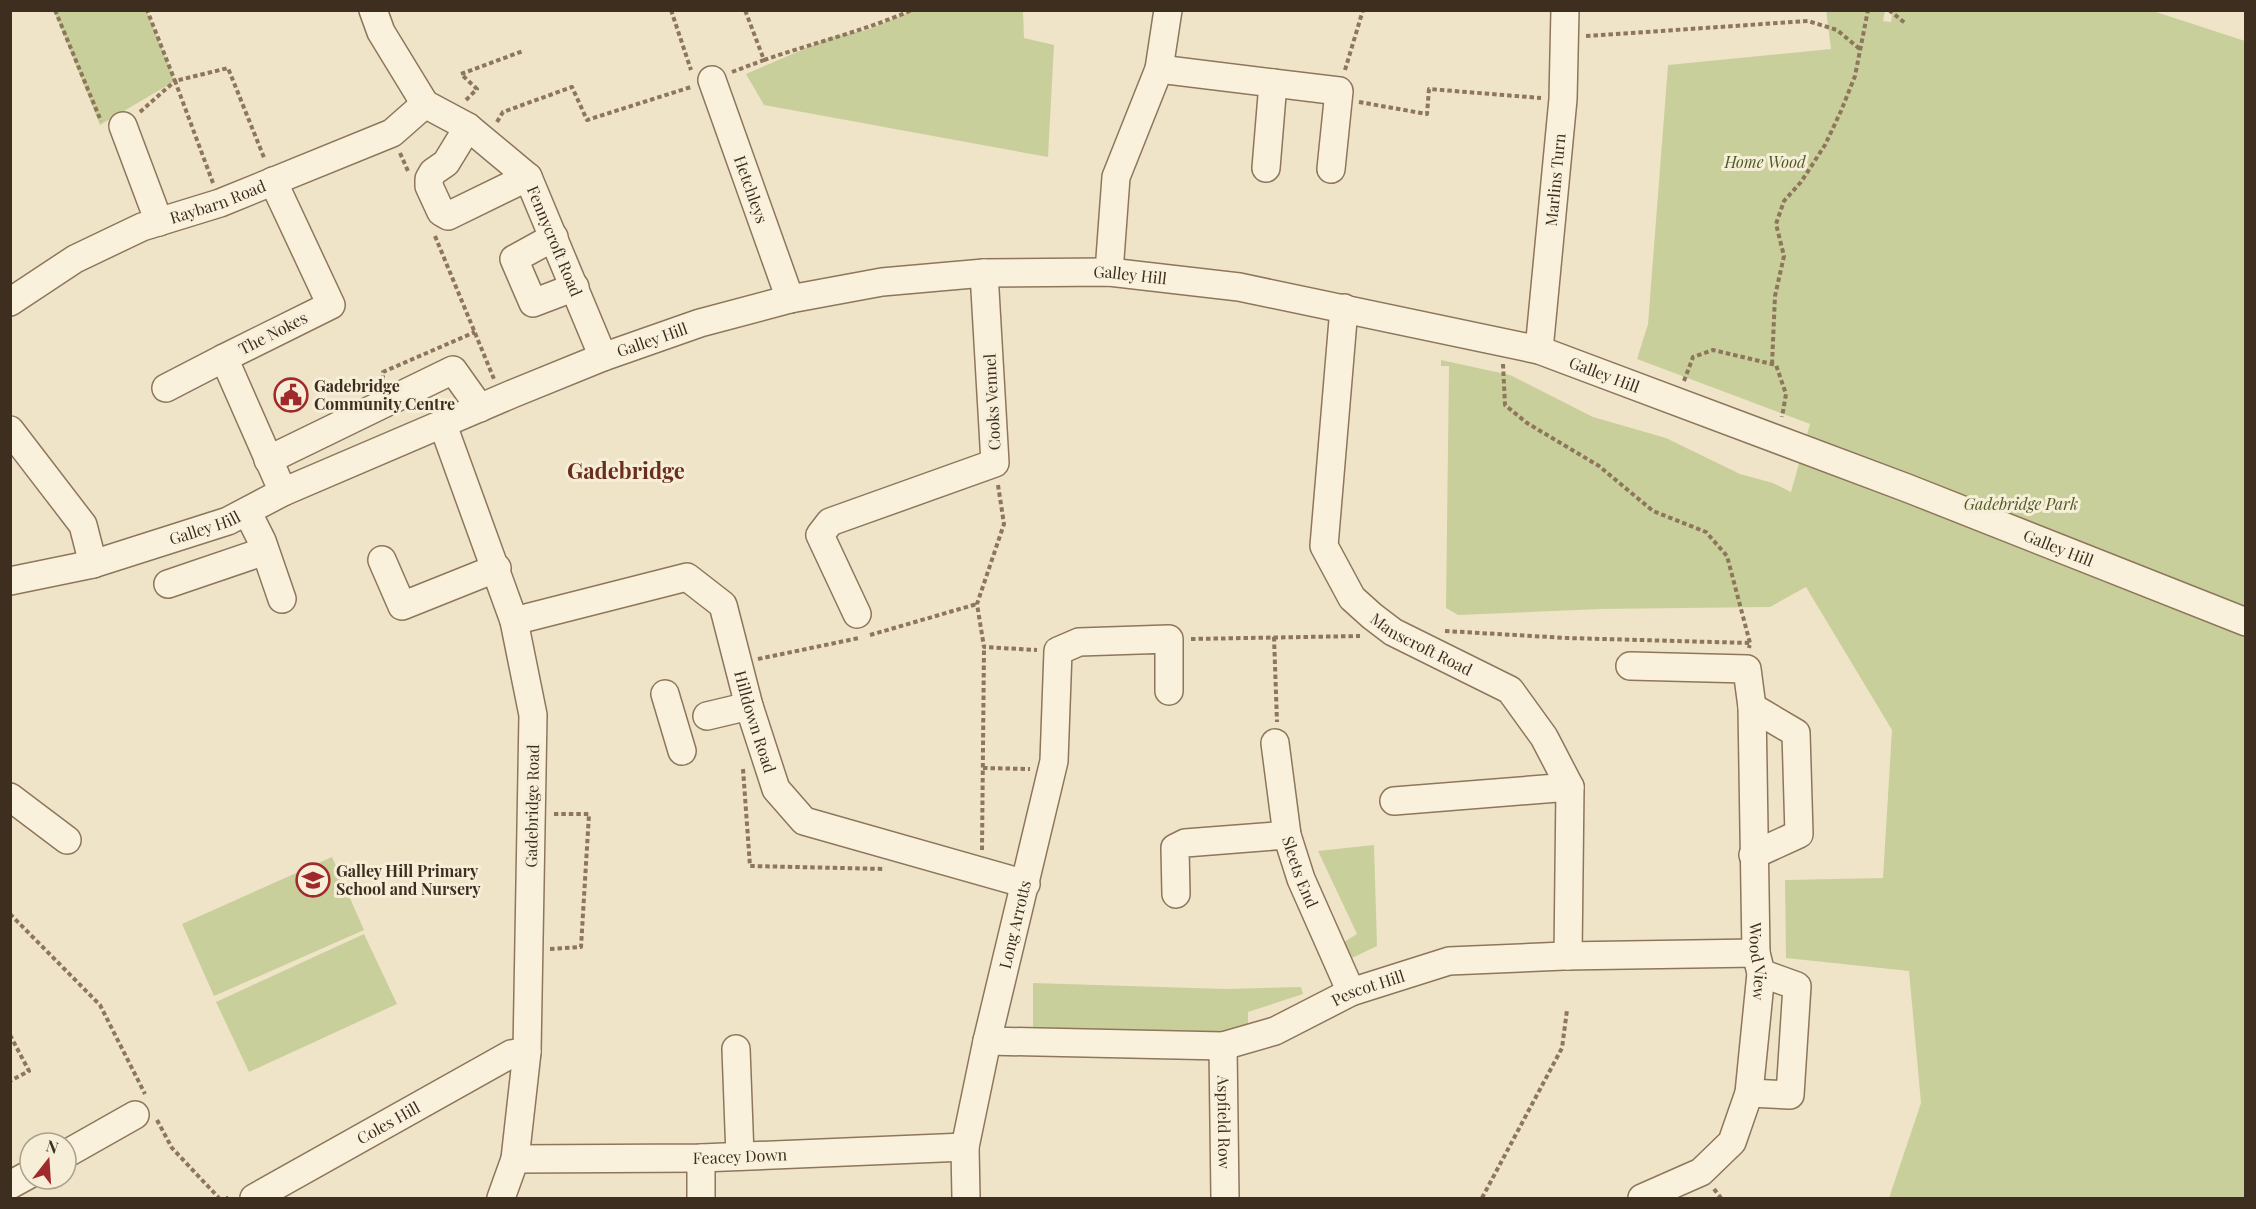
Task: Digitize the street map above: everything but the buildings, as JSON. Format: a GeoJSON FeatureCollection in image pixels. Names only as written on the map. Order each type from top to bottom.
{"type":"FeatureCollection","features":[{"type":"Feature","properties":{"kind":"street","name":"Fennycroft Road"},"geometry":{"type":"LineString","coordinates":[[373,10],[381,32],[425,104],[467,128],[528,177],[603,357]]}},
{"type":"Feature","properties":{"kind":"street"},"geometry":{"type":"LineString","coordinates":[[1108,272],[1116,177],[1159,69],[1168,10]]}},
{"type":"Feature","properties":{"kind":"street","name":"Marlins Turn"},"geometry":{"type":"LineString","coordinates":[[1539,350],[1563,99],[1565,10]]}},
{"type":"Feature","properties":{"kind":"street"},"geometry":{"type":"LineString","coordinates":[[1159,69],[1273,83],[1338,95],[1331,169]]}},
{"type":"Feature","properties":{"kind":"street","name":"Hetchleys"},"geometry":{"type":"LineString","coordinates":[[704,82],[790,299]]}},
{"type":"Feature","properties":{"kind":"street"},"geometry":{"type":"LineString","coordinates":[[1266,168],[1273,83]]}},
{"type":"Feature","properties":{"kind":"street","name":"Raybarn Road"},"geometry":{"type":"LineString","coordinates":[[10,302],[75,259],[159,222],[220,203],[392,133],[425,104]]}},
{"type":"Feature","properties":{"kind":"street"},"geometry":{"type":"LineString","coordinates":[[112,124],[159,222]]}},
{"type":"Feature","properties":{"kind":"street"},"geometry":{"type":"LineString","coordinates":[[467,128],[446,163],[433,172],[429,179],[429,186],[441,212],[448,216],[528,177]]}},
{"type":"Feature","properties":{"kind":"street","name":"The Nokes"},"geometry":{"type":"LineString","coordinates":[[273,181],[331,304],[224,358],[283,492]]}},
{"type":"Feature","properties":{"kind":"street"},"geometry":{"type":"LineString","coordinates":[[554,237],[514,259],[533,303],[574,288]]}},
{"type":"Feature","properties":{"kind":"street","name":"Galley Hill"},"geometry":{"type":"LineString","coordinates":[[10,581],[93,564],[228,521],[248,513],[283,492],[491,403],[603,357],[700,323],[790,299],[882,282],[984,273],[1108,272],[1239,287],[1539,350],[1778,440],[2246,622]]}},
{"type":"Feature","properties":{"kind":"street","name":"Cooks Vennel"},"geometry":{"type":"LineString","coordinates":[[857,614],[820,535],[830,522],[995,463],[984,273]]}},
{"type":"Feature","properties":{"kind":"street","name":"Manscroft Road"},"geometry":{"type":"LineString","coordinates":[[1344,308],[1324,546],[1352,598],[1392,632],[1510,690],[1544,737],[1570,787],[1568,956]]}},
{"type":"Feature","properties":{"kind":"street"},"geometry":{"type":"LineString","coordinates":[[166,388],[224,358]]}},
{"type":"Feature","properties":{"kind":"street"},"geometry":{"type":"LineString","coordinates":[[268,460],[453,370],[491,403]]}},
{"type":"Feature","properties":{"kind":"street","name":"Gadebridge Road"},"geometry":{"type":"LineString","coordinates":[[443,425],[497,568],[514,621],[533,715],[531,951],[527,1052],[515,1159],[501,1198]]}},
{"type":"Feature","properties":{"kind":"street"},"geometry":{"type":"LineString","coordinates":[[10,430],[83,525],[93,564]]}},
{"type":"Feature","properties":{"kind":"street"},"geometry":{"type":"LineString","coordinates":[[248,513],[265,550],[282,599]]}},
{"type":"Feature","properties":{"kind":"street"},"geometry":{"type":"LineString","coordinates":[[168,584],[265,550]]}},
{"type":"Feature","properties":{"kind":"street"},"geometry":{"type":"LineString","coordinates":[[382,560],[402,606],[497,568]]}},
{"type":"Feature","properties":{"kind":"street","name":"Hilldown Road"},"geometry":{"type":"LineString","coordinates":[[514,621],[687,577],[723,605],[748,706],[776,789],[804,821],[1026,884]]}},
{"type":"Feature","properties":{"kind":"street"},"geometry":{"type":"LineString","coordinates":[[1058,651],[1079,642],[1169,639],[1169,691]]}},
{"type":"Feature","properties":{"kind":"street","name":"Long Arrotts"},"geometry":{"type":"LineString","coordinates":[[966,1198],[965,1147],[987,1041],[1053,769],[1058,651]]}},
{"type":"Feature","properties":{"kind":"street"},"geometry":{"type":"LineString","coordinates":[[1630,666],[1747,669]]}},
{"type":"Feature","properties":{"kind":"street","name":"Wood View"},"geometry":{"type":"LineString","coordinates":[[1642,1198],[1701,1172],[1732,1142],[1749,1093],[1758,963],[1753,855],[1752,707],[1747,669]]}},
{"type":"Feature","properties":{"kind":"street"},"geometry":{"type":"LineString","coordinates":[[665,694],[691,720]]}},
{"type":"Feature","properties":{"kind":"street"},"geometry":{"type":"LineString","coordinates":[[691,720],[748,706]]}},
{"type":"Feature","properties":{"kind":"street"},"geometry":{"type":"LineString","coordinates":[[1752,707],[1797,733],[1799,834],[1753,855]]}},
{"type":"Feature","properties":{"kind":"street"},"geometry":{"type":"LineString","coordinates":[[682,751],[691,720]]}},
{"type":"Feature","properties":{"kind":"street","name":"Sleets End"},"geometry":{"type":"LineString","coordinates":[[1275,743],[1287,835],[1301,879],[1352,992]]}},
{"type":"Feature","properties":{"kind":"street"},"geometry":{"type":"LineString","coordinates":[[1394,801],[1570,787]]}},
{"type":"Feature","properties":{"kind":"street"},"geometry":{"type":"LineString","coordinates":[[10,797],[67,840]]}},
{"type":"Feature","properties":{"kind":"street"},"geometry":{"type":"LineString","coordinates":[[1176,894],[1175,848],[1185,843],[1287,835]]}},
{"type":"Feature","properties":{"kind":"street","name":"Pescot Hill"},"geometry":{"type":"LineString","coordinates":[[987,1041],[1223,1046],[1275,1031],[1352,992],[1449,961],[1568,956],[1758,963]]}},
{"type":"Feature","properties":{"kind":"street"},"geometry":{"type":"LineString","coordinates":[[1749,1093],[1790,1095],[1797,987],[1758,963]]}},
{"type":"Feature","properties":{"kind":"street","name":"Aspfield Row"},"geometry":{"type":"LineString","coordinates":[[1223,1046],[1225,1198]]}},
{"type":"Feature","properties":{"kind":"street"},"geometry":{"type":"LineString","coordinates":[[736,1049],[740,1156]]}},
{"type":"Feature","properties":{"kind":"street","name":"Coles Hill"},"geometry":{"type":"LineString","coordinates":[[254,1198],[511,1054],[527,1052]]}},
{"type":"Feature","properties":{"kind":"street"},"geometry":{"type":"LineString","coordinates":[[78,1147],[146,1110]]}},
{"type":"Feature","properties":{"kind":"street","name":"Feacey Down"},"geometry":{"type":"LineString","coordinates":[[515,1159],[701,1158],[965,1147]]}},
{"type":"Feature","properties":{"kind":"street"},"geometry":{"type":"LineString","coordinates":[[701,1158],[701,1198]]}},
{"type":"Feature","properties":{"kind":"path"},"geometry":{"type":"LineString","coordinates":[[55,10],[112,124]]}},
{"type":"Feature","properties":{"kind":"path"},"geometry":{"type":"LineString","coordinates":[[671,10],[704,82]]}},
{"type":"Feature","properties":{"kind":"path"},"geometry":{"type":"LineString","coordinates":[[745,10],[764,60]]}},
{"type":"Feature","properties":{"kind":"path"},"geometry":{"type":"LineString","coordinates":[[467,128],[503,112],[572,87],[587,120],[832,37],[867,30],[912,10]]}},
{"type":"Feature","properties":{"kind":"path"},"geometry":{"type":"LineString","coordinates":[[1363,10],[1338,95],[1427,114],[1429,89],[1563,99]]}},
{"type":"Feature","properties":{"kind":"path"},"geometry":{"type":"LineString","coordinates":[[1772,363],[1775,296],[1784,256],[1776,224],[1784,201],[1801,182],[1825,145],[1855,76],[1868,10]]}},
{"type":"Feature","properties":{"kind":"path"},"geometry":{"type":"LineString","coordinates":[[1889,10],[1905,24]]}},
{"type":"Feature","properties":{"kind":"path"},"geometry":{"type":"LineString","coordinates":[[1566,37],[1808,21],[1837,30],[1861,50]]}},
{"type":"Feature","properties":{"kind":"path"},"geometry":{"type":"LineString","coordinates":[[467,128],[477,89],[461,74],[523,51]]}},
{"type":"Feature","properties":{"kind":"path"},"geometry":{"type":"LineString","coordinates":[[220,203],[175,81],[228,68],[273,181]]}},
{"type":"Feature","properties":{"kind":"path"},"geometry":{"type":"LineString","coordinates":[[392,133],[409,174]]}},
{"type":"Feature","properties":{"kind":"path"},"geometry":{"type":"LineString","coordinates":[[431,226],[491,403]]}},
{"type":"Feature","properties":{"kind":"path"},"geometry":{"type":"LineString","coordinates":[[1502,342],[1505,405],[1527,423],[1599,466],[1653,511],[1706,532],[1727,556],[1750,643],[1747,669]]}},
{"type":"Feature","properties":{"kind":"path"},"geometry":{"type":"LineString","coordinates":[[1677,402],[1693,357],[1713,350],[1772,363],[1776,365],[1786,394],[1778,440]]}},
{"type":"Feature","properties":{"kind":"path"},"geometry":{"type":"LineString","coordinates":[[982,871],[984,647],[977,604],[1004,524],[995,463]]}},
{"type":"Feature","properties":{"kind":"path"},"geometry":{"type":"LineString","coordinates":[[1444,631],[1567,638],[1750,643]]}},
{"type":"Feature","properties":{"kind":"path"},"geometry":{"type":"LineString","coordinates":[[1169,639],[1377,636],[1392,632]]}},
{"type":"Feature","properties":{"kind":"path"},"geometry":{"type":"LineString","coordinates":[[1274,637],[1277,725],[1275,743]]}},
{"type":"Feature","properties":{"kind":"path"},"geometry":{"type":"LineString","coordinates":[[984,647],[1058,651]]}},
{"type":"Feature","properties":{"kind":"path"},"geometry":{"type":"LineString","coordinates":[[983,768],[1053,769]]}},
{"type":"Feature","properties":{"kind":"path"},"geometry":{"type":"LineString","coordinates":[[531,951],[581,947],[589,814],[532,814]]}},
{"type":"Feature","properties":{"kind":"path"},"geometry":{"type":"LineString","coordinates":[[10,914],[100,1005],[146,1110],[172,1148],[219,1198]]}},
{"type":"Feature","properties":{"kind":"path"},"geometry":{"type":"LineString","coordinates":[[1482,1198],[1562,1048],[1567,1010]]}},
{"type":"Feature","properties":{"kind":"path"},"geometry":{"type":"LineString","coordinates":[[10,1035],[29,1071],[10,1081]]}},
{"type":"Feature","properties":{"kind":"green space","name":"Gadebridge Park"},"geometry":{"type":"Polygon","coordinates":[[[1826,10],[1885,11],[1883,21],[1891,22],[1893,10],[2153,11],[2245,41],[2245,1198],[1889,1198],[1921,1103],[1909,971],[1786,958],[1785,880],[1883,878],[1892,730],[1806,587],[1770,607],[1600,609],[1458,615],[1446,608],[1449,366],[1441,366],[1441,360],[1510,375],[1593,417],[1666,438],[1740,474],[1773,483],[1791,492],[1810,424],[1637,359],[1648,324],[1668,65],[1831,49],[1826,10]]]}},
{"type":"Feature","properties":{"kind":"green space"},"geometry":{"type":"Polygon","coordinates":[[[54,11],[147,11],[175,81],[100,125],[54,11]]]}},
{"type":"Feature","properties":{"kind":"green space"},"geometry":{"type":"Polygon","coordinates":[[[912,11],[1023,11],[1024,38],[1054,45],[1048,157],[764,105],[746,74],[832,37],[867,30],[912,11]]]}},
{"type":"Feature","properties":{"kind":"green space"},"geometry":{"type":"Polygon","coordinates":[[[1374,845],[1377,946],[1352,958],[1344,942],[1357,934],[1318,851],[1374,845]]]}},
{"type":"Feature","properties":{"kind":"green space"},"geometry":{"type":"Polygon","coordinates":[[[332,857],[364,930],[214,996],[182,924],[332,857]]]}},
{"type":"Feature","properties":{"kind":"green space"},"geometry":{"type":"Polygon","coordinates":[[[364,934],[397,1004],[249,1072],[216,1002],[364,934]]]}},
{"type":"Feature","properties":{"kind":"green space"},"geometry":{"type":"Polygon","coordinates":[[[1033,983],[1225,989],[1301,987],[1303,994],[1248,1012],[1248,1029],[1194,1039],[1033,1037],[1033,983]]]}},
{"type":"Feature","properties":{"kind":"place","name":"Gadebridge Community Centre"},"geometry":{"type":"Point","coordinates":[291,395]}},
{"type":"Feature","properties":{"kind":"place","name":"Galley Hill Primary School and Nursery"},"geometry":{"type":"Point","coordinates":[313,880]}},
{"type":"Feature","properties":{"kind":"district","name":"Gadebridge"},"geometry":{"type":"Point","coordinates":[626,471]}},
{"type":"Feature","properties":{"kind":"park label","name":"Home Wood"},"geometry":{"type":"Point","coordinates":[1765,162]}}]}
